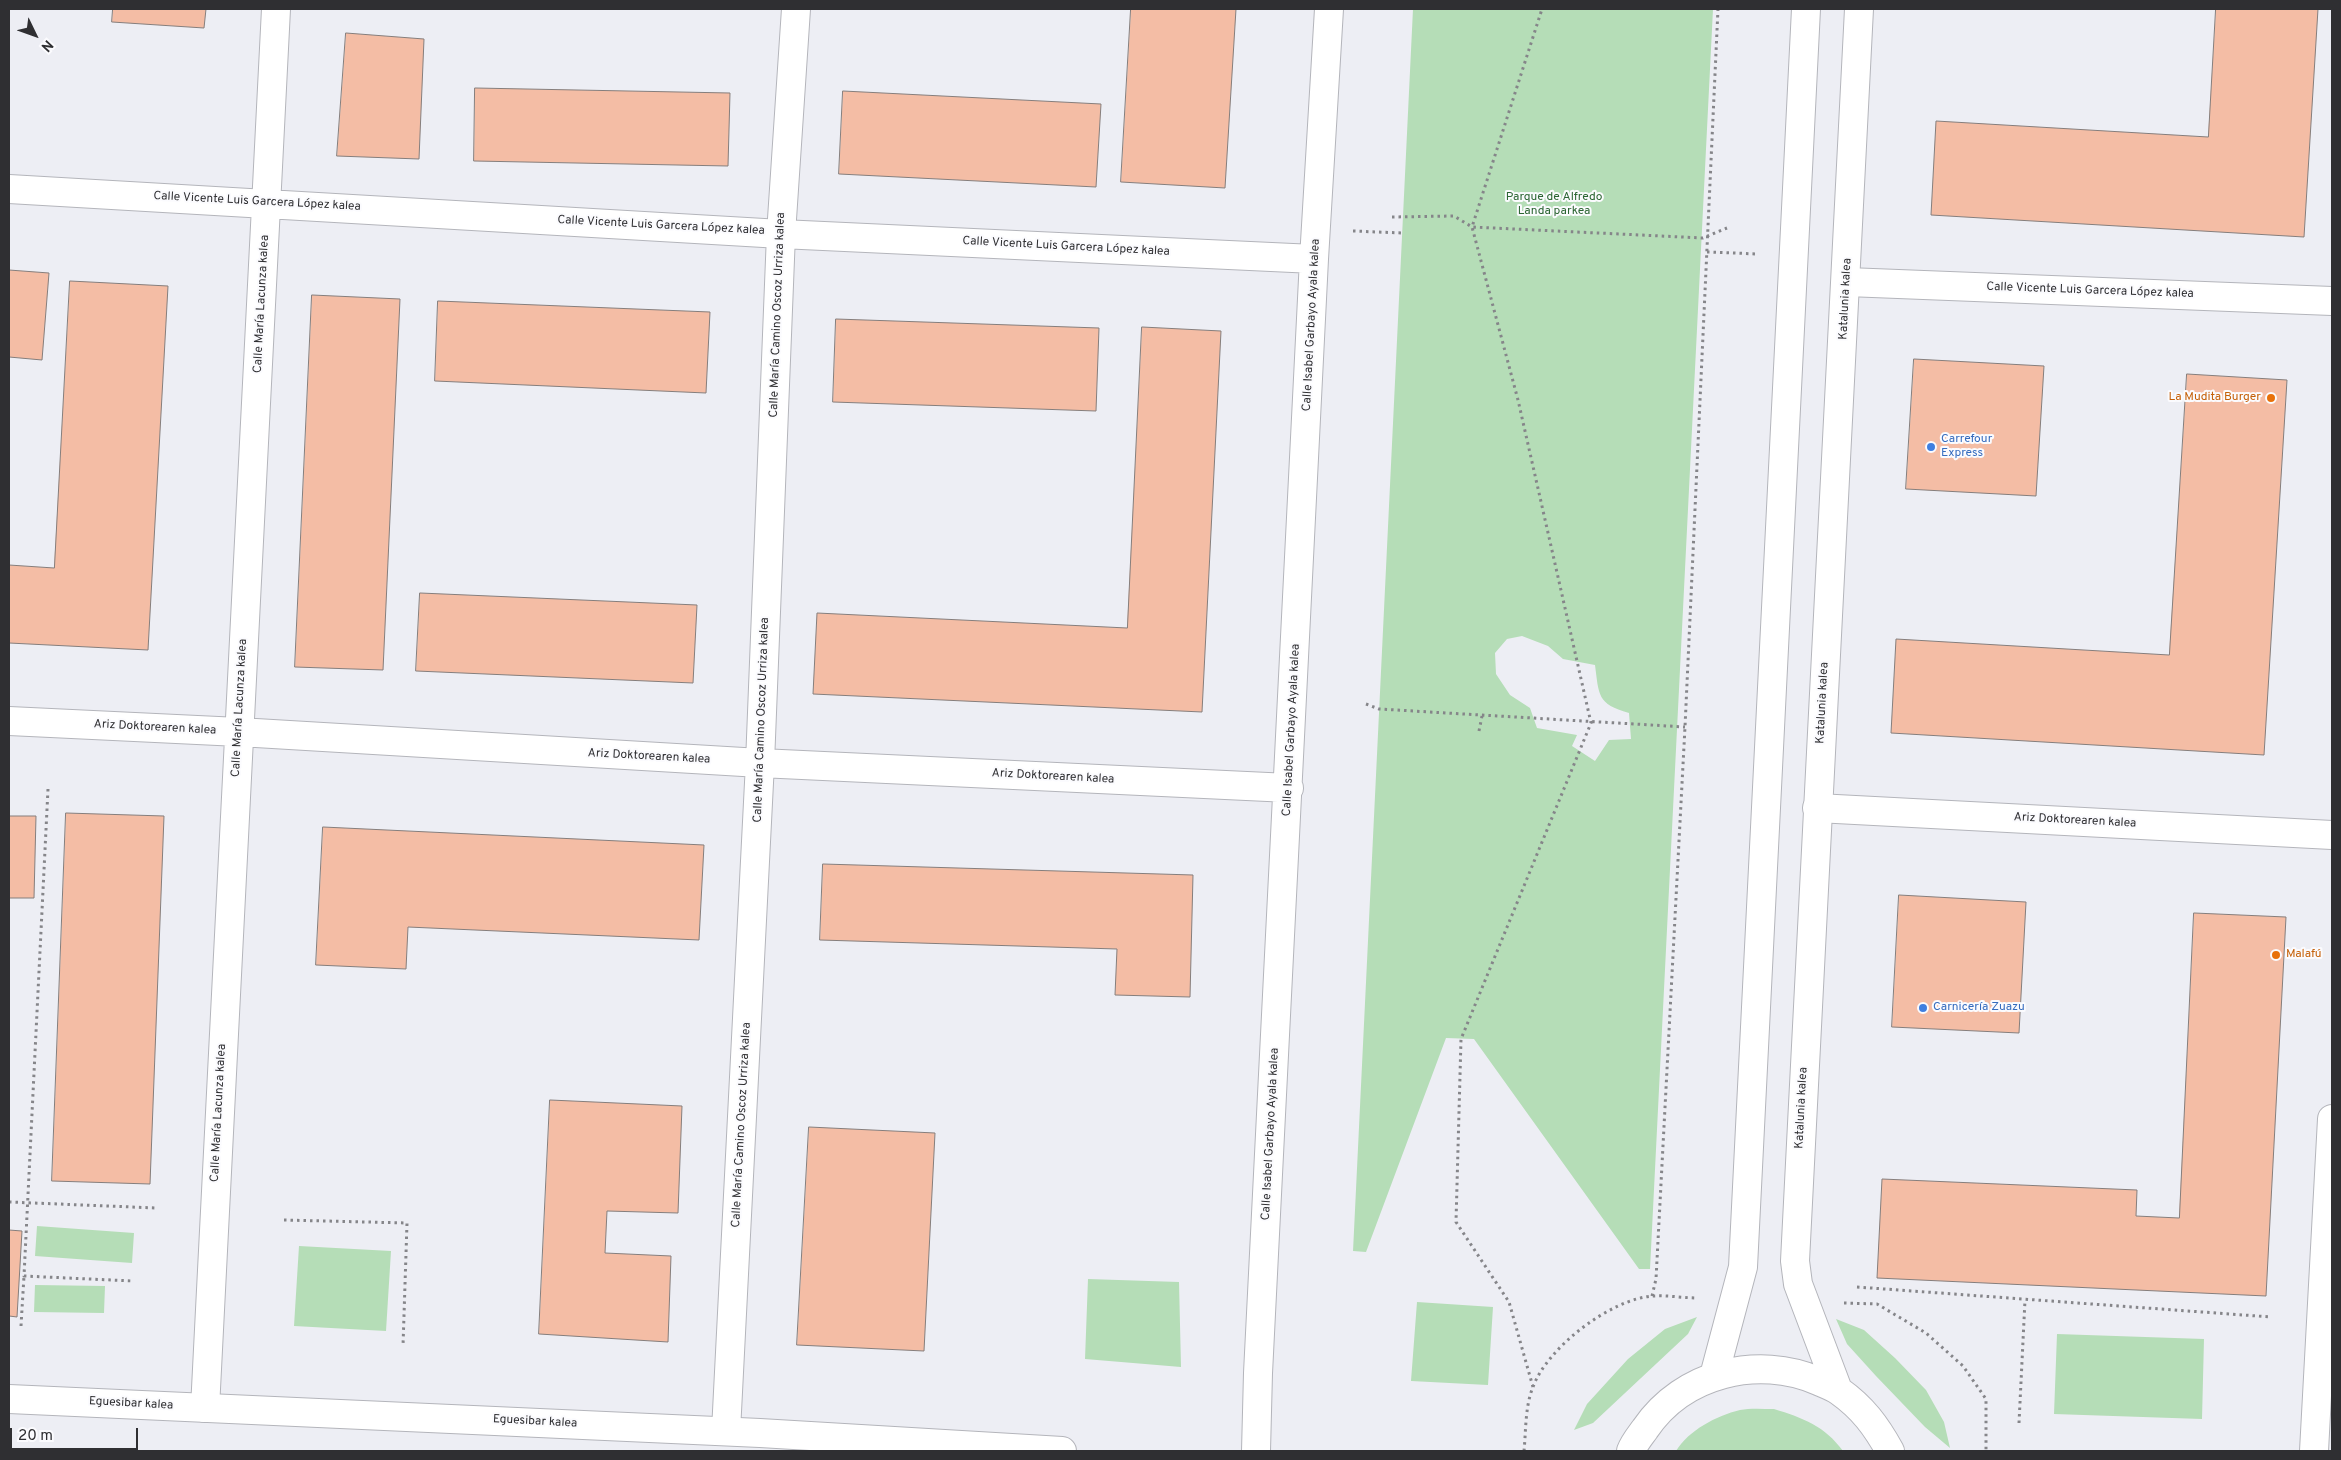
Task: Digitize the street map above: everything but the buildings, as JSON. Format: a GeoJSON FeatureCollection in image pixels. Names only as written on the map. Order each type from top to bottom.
{"type":"FeatureCollection","features":[{"type":"Feature","properties":{"kind":"street","name":"Calle María Lacunza kalea"},"geometry":{"type":"LineString","coordinates":[[205,1408],[276,9]]}},
{"type":"Feature","properties":{"kind":"street","name":"Calle María Camino Oscoz Urriza kalea"},"geometry":{"type":"LineString","coordinates":[[726,1431],[760,763],[781,234],[796,9]]}},
{"type":"Feature","properties":{"kind":"street","name":"Calle Isabel Garbayo Ayala kalea"},"geometry":{"type":"LineString","coordinates":[[1256,1451],[1258,1373],[1289,788],[1314,259],[1329,9]]}},
{"type":"Feature","properties":{"kind":"street"},"geometry":{"type":"LineString","coordinates":[[1714,1376],[1744,1267],[1806,9]]}},
{"type":"Feature","properties":{"kind":"street","name":"Katalunia kalea"},"geometry":{"type":"LineString","coordinates":[[1838,1390],[1798,1284],[1795,1261],[1817,808],[1847,282],[1859,9]]}},
{"type":"Feature","properties":{"kind":"street","name":"Calle Vicente Luis Garcera López kalea"},"geometry":{"type":"LineString","coordinates":[[9,189],[781,234],[1314,259]]}},
{"type":"Feature","properties":{"kind":"street","name":"Calle Vicente Luis Garcera López kalea"},"geometry":{"type":"LineString","coordinates":[[1847,282],[2332,301]]}},
{"type":"Feature","properties":{"kind":"street","name":"Ariz Doktorearen kalea"},"geometry":{"type":"LineString","coordinates":[[9,721],[239,732],[760,763],[1289,788]]}},
{"type":"Feature","properties":{"kind":"street","name":"Ariz Doktorearen kalea"},"geometry":{"type":"LineString","coordinates":[[1817,808],[2332,835]]}},
{"type":"Feature","properties":{"kind":"street"},"geometry":{"type":"LineString","coordinates":[[2314,1451],[2332,1119]]}},
{"type":"Feature","properties":{"kind":"street"},"geometry":{"type":"LineString","coordinates":[[1625,1450],[1654,1416],[1681,1392],[1714,1376],[1756,1368],[1799,1373],[1838,1390],[1874,1423],[1890,1451]]}},
{"type":"Feature","properties":{"kind":"street","name":"Eguesibar kalea"},"geometry":{"type":"LineString","coordinates":[[9,1399],[726,1431],[1062,1451]]}},
{"type":"Feature","properties":{"kind":"path"},"geometry":{"type":"LineString","coordinates":[[1533,1387],[1509,1302],[1456,1222],[1461,1039],[1591,723],[1518,400],[1472,227],[1542,9]]}},
{"type":"Feature","properties":{"kind":"path"},"geometry":{"type":"LineString","coordinates":[[1652,1296],[1657,1270],[1685,727],[1718,9]]}},
{"type":"Feature","properties":{"kind":"path"},"geometry":{"type":"LineString","coordinates":[[1392,217],[1454,216],[1472,227],[1707,237],[1727,228]]}},
{"type":"Feature","properties":{"kind":"path"},"geometry":{"type":"LineString","coordinates":[[1366,704],[1379,709],[1591,723],[1685,727]]}},
{"type":"Feature","properties":{"kind":"path"},"geometry":{"type":"LineString","coordinates":[[1478,731],[1482,716]]}},
{"type":"Feature","properties":{"kind":"path"},"geometry":{"type":"LineString","coordinates":[[21,1326],[48,789]]}},
{"type":"Feature","properties":{"kind":"path"},"geometry":{"type":"LineString","coordinates":[[9,1202],[156,1208]]}},
{"type":"Feature","properties":{"kind":"path"},"geometry":{"type":"LineString","coordinates":[[284,1220],[407,1223],[403,1346]]}},
{"type":"Feature","properties":{"kind":"path"},"geometry":{"type":"LineString","coordinates":[[24,1276],[133,1281]]}},
{"type":"Feature","properties":{"kind":"path"},"geometry":{"type":"LineString","coordinates":[[1857,1288],[2271,1317]]}},
{"type":"Feature","properties":{"kind":"path"},"geometry":{"type":"LineString","coordinates":[[2019,1423],[2025,1300]]}},
{"type":"Feature","properties":{"kind":"green space","name":"Parque de Alfredo Landa parkea"},"geometry":{"type":"Polygon","coordinates":[[[1413,9],[1713,9],[1650,1269],[1639,1269],[1474,1039],[1446,1038],[1366,1252],[1353,1251],[1413,9]],[[1522,636],[1507,639],[1495,653],[1496,674],[1510,695],[1530,708],[1537,728],[1577,735],[1572,746],[1595,761],[1609,740],[1631,739],[1629,713],[1605,702],[1597,684],[1595,665],[1563,659],[1548,646],[1522,636]]]}},
{"type":"Feature","properties":{"kind":"green space"},"geometry":{"type":"Polygon","coordinates":[[[37,1226],[134,1233],[132,1263],[35,1256],[37,1226]]]}},
{"type":"Feature","properties":{"kind":"green space"},"geometry":{"type":"Polygon","coordinates":[[[299,1246],[391,1251],[386,1331],[294,1326],[299,1246]]]}},
{"type":"Feature","properties":{"kind":"green space"},"geometry":{"type":"Polygon","coordinates":[[[1088,1279],[1179,1282],[1181,1367],[1085,1359],[1088,1279]]]}},
{"type":"Feature","properties":{"kind":"green space"},"geometry":{"type":"Polygon","coordinates":[[[35,1285],[105,1286],[104,1313],[34,1312],[35,1285]]]}},
{"type":"Feature","properties":{"kind":"green space"},"geometry":{"type":"Polygon","coordinates":[[[1417,1302],[1493,1307],[1488,1385],[1411,1381],[1417,1302]]]}},
{"type":"Feature","properties":{"kind":"green space"},"geometry":{"type":"Polygon","coordinates":[[[1697,1317],[1688,1334],[1593,1423],[1574,1430],[1587,1404],[1628,1359],[1665,1329],[1697,1317]]]}},
{"type":"Feature","properties":{"kind":"green space"},"geometry":{"type":"Polygon","coordinates":[[[1836,1319],[1864,1330],[1926,1390],[1944,1422],[1950,1448],[1925,1427],[1847,1344],[1836,1319]]]}},
{"type":"Feature","properties":{"kind":"green space"},"geometry":{"type":"Polygon","coordinates":[[[2057,1334],[2204,1339],[2202,1419],[2054,1414],[2057,1334]]]}},
{"type":"Feature","properties":{"kind":"green space"},"geometry":{"type":"Polygon","coordinates":[[[1744,1409],[1774,1409],[1813,1424],[1829,1435],[1843,1451],[1676,1451],[1681,1443],[1696,1430],[1722,1416],[1744,1409]]]}},
{"type":"Feature","properties":{"kind":"place","name":"La Mudita Burger"},"geometry":{"type":"Point","coordinates":[2271,398]}},
{"type":"Feature","properties":{"kind":"place","name":"Carrefour Express"},"geometry":{"type":"Point","coordinates":[1931,447]}},
{"type":"Feature","properties":{"kind":"place","name":"Malafú"},"geometry":{"type":"Point","coordinates":[2276,955]}},
{"type":"Feature","properties":{"kind":"place","name":"Carnicería Zuazu"},"geometry":{"type":"Point","coordinates":[1923,1008]}}]}
